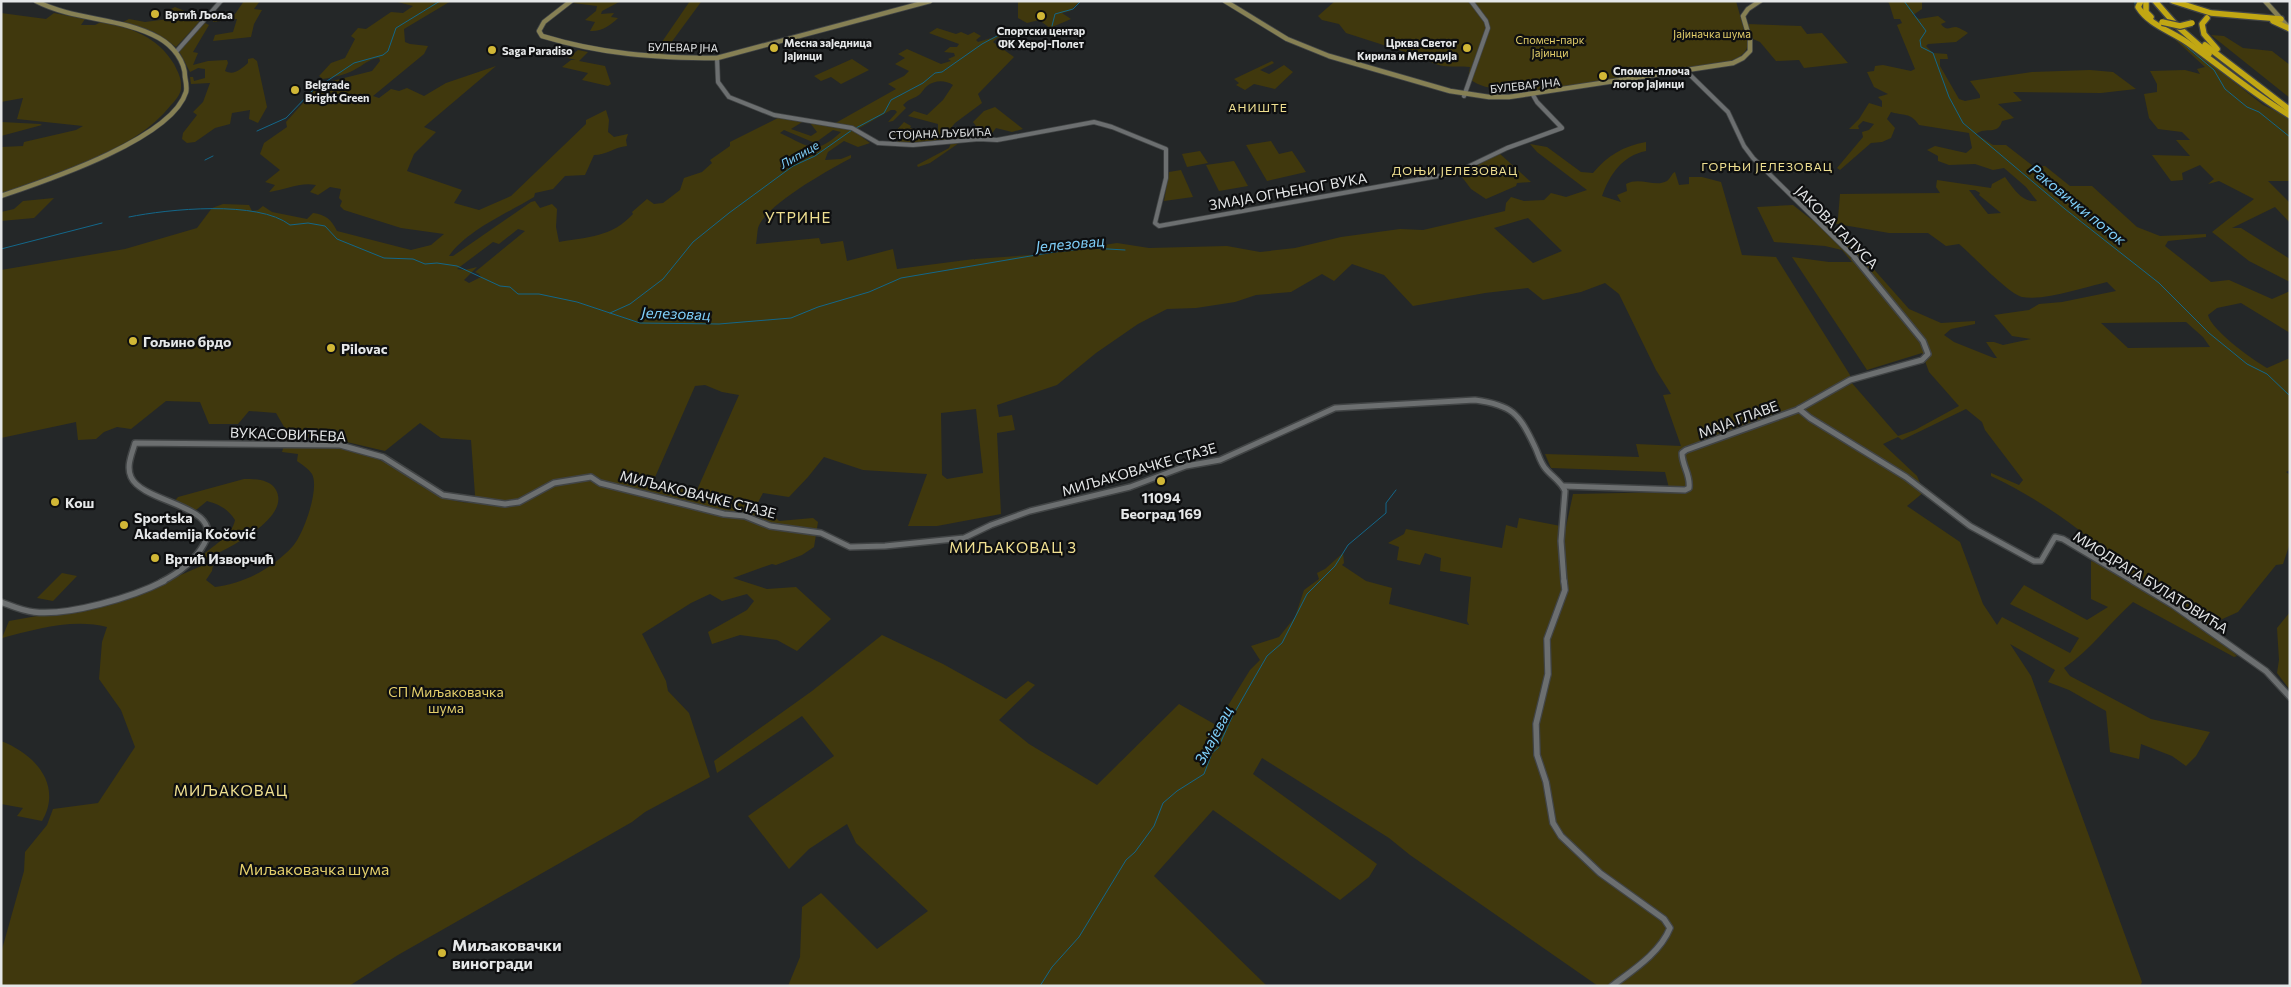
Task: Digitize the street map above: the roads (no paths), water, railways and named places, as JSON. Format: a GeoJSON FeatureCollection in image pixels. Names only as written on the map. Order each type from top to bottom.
{"type":"FeatureCollection","features":[{"type":"Feature","properties":{"kind":"highway"},"geometry":{"type":"LineString","coordinates":[[2141,1],[2138,7],[2142,14],[2163,25],[2192,24],[2207,18],[2268,18],[2290,29]]}},
{"type":"Feature","properties":{"kind":"highway"},"geometry":{"type":"LineString","coordinates":[[2146,1],[2147,14],[2254,94],[2290,116]]}},
{"type":"Feature","properties":{"kind":"highway"},"geometry":{"type":"LineString","coordinates":[[2155,1],[2200,46],[2290,116]]}},
{"type":"Feature","properties":{"kind":"highway"},"geometry":{"type":"LineString","coordinates":[[2162,1],[2202,42],[2290,109]]}},
{"type":"Feature","properties":{"kind":"highway"},"geometry":{"type":"LineString","coordinates":[[2172,1],[2205,11],[2281,19]]}},
{"type":"Feature","properties":{"kind":"highway"},"geometry":{"type":"LineString","coordinates":[[2178,1],[2227,14]]}},
{"type":"Feature","properties":{"kind":"highway"},"geometry":{"type":"LineString","coordinates":[[2268,18],[2273,10]]}},
{"type":"Feature","properties":{"kind":"highway"},"geometry":{"type":"LineString","coordinates":[[2207,18],[2201,26],[2208,40],[2290,109]]}},
{"type":"Feature","properties":{"kind":"main road"},"geometry":{"type":"LineString","coordinates":[[1,196],[113,153],[156,127],[176,107],[186,90],[186,72],[176,52],[161,39],[144,30],[125,24],[61,12],[36,1]]}},
{"type":"Feature","properties":{"kind":"main road","name":"БУЛЕВАР ЈНА"},"geometry":{"type":"LineString","coordinates":[[572,1],[541,24],[539,31],[544,37],[580,48],[605,52],[686,58],[717,58],[930,1]]}},
{"type":"Feature","properties":{"kind":"main road","name":"БУЛЕВАР ЈНА"},"geometry":{"type":"LineString","coordinates":[[1225,1],[1270,30],[1296,43],[1418,84],[1464,96],[1497,98],[1531,95],[1732,63],[1748,54],[1751,44],[1743,16],[1748,9],[1760,1]]}},
{"type":"Feature","properties":{"kind":"main road"},"geometry":{"type":"LineString","coordinates":[[2265,1],[2290,29]]}},
{"type":"Feature","properties":{"kind":"street"},"geometry":{"type":"LineString","coordinates":[[176,52],[221,1]]}},
{"type":"Feature","properties":{"kind":"street"},"geometry":{"type":"LineString","coordinates":[[1464,96],[1488,28],[1486,21],[1471,1]]}},
{"type":"Feature","properties":{"kind":"street","name":"СТОЈАНА ЉУБИЋА"},"geometry":{"type":"LineString","coordinates":[[717,58],[718,82],[729,98],[774,115],[807,119],[854,129],[876,143],[917,145],[1015,138],[1094,122],[1112,127],[1166,149],[1166,178],[1155,223]]}},
{"type":"Feature","properties":{"kind":"street","name":"ЈАКОВА ГАЛУСА"},"geometry":{"type":"LineString","coordinates":[[1686,71],[1726,110],[1748,153],[1798,204],[1856,258],[1916,332]]}},
{"type":"Feature","properties":{"kind":"street","name":"ЗМАЈА ОГЊЕНОГ ВУКА"},"geometry":{"type":"LineString","coordinates":[[1155,223],[1160,226],[1456,173],[1507,148],[1562,128],[1531,95]]}},
{"type":"Feature","properties":{"kind":"street","name":"МАЈА ГЛАВЕ"},"geometry":{"type":"LineString","coordinates":[[1563,486],[1684,490],[1689,488],[1690,483],[1681,458],[1684,451],[1799,409],[1850,380],[1925,358],[1928,354],[1928,348],[1916,332]]}},
{"type":"Feature","properties":{"kind":"street","name":"МИЉАКОВАЧКЕ СТАЗЕ"},"geometry":{"type":"LineString","coordinates":[[600,483],[724,514],[745,516],[770,526],[821,533],[847,547],[884,546],[964,538],[991,525],[1035,509],[1130,487],[1186,466],[1220,460],[1268,440],[1335,408],[1475,400],[1497,403],[1516,414],[1525,426],[1544,467],[1563,486]]}},
{"type":"Feature","properties":{"kind":"street","name":"МИОДРАГА БУЛАТОВИЋА"},"geometry":{"type":"LineString","coordinates":[[1799,409],[1810,418],[1906,477],[1970,526],[2034,561],[2041,561],[2055,537],[2063,539],[2173,605],[2266,671],[2290,697]]}},
{"type":"Feature","properties":{"kind":"street","name":"ВУКАСОВИЋЕВА"},"geometry":{"type":"LineString","coordinates":[[1,602],[23,612],[37,614],[110,601],[161,582],[178,572],[196,557],[206,539],[207,530],[205,522],[195,513],[152,496],[138,485],[132,478],[129,465],[129,456],[135,444],[340,444],[383,457],[443,495],[505,504],[519,502],[554,483],[577,478],[591,478],[600,483]]}},
{"type":"Feature","properties":{"kind":"street"},"geometry":{"type":"LineString","coordinates":[[1563,486],[1565,495],[1561,541],[1565,590],[1547,639],[1548,674],[1537,716],[1535,735],[1537,756],[1546,782],[1552,818],[1556,830],[1573,850],[1606,878],[1664,919],[1670,928],[1663,941],[1612,986]]}},
{"type":"Feature","properties":{"kind":"waterway"},"geometry":{"type":"LineString","coordinates":[[257,131],[286,118],[312,91],[354,63],[383,55],[388,51],[396,28],[440,1]]}},
{"type":"Feature","properties":{"kind":"waterway"},"geometry":{"type":"LineString","coordinates":[[1052,26],[1055,14],[1073,9],[1081,1]]}},
{"type":"Feature","properties":{"kind":"waterway","name":"Раковички поток"},"geometry":{"type":"LineString","coordinates":[[1904,1],[1926,31],[1920,40],[1921,47],[1933,53],[1949,97],[1963,123],[2065,209],[2159,283],[2209,333],[2247,364],[2267,374],[2290,396]]}},
{"type":"Feature","properties":{"kind":"waterway","name":"Липице"},"geometry":{"type":"LineString","coordinates":[[856,128],[884,113],[891,100],[923,83],[935,73],[942,72],[982,44],[1010,29]]}},
{"type":"Feature","properties":{"kind":"waterway"},"geometry":{"type":"LineString","coordinates":[[2181,42],[2214,70],[2225,89],[2247,107],[2259,112],[2290,137]]}},
{"type":"Feature","properties":{"kind":"waterway","name":"Липице"},"geometry":{"type":"LineString","coordinates":[[610,313],[630,304],[663,279],[693,242],[729,213],[793,166],[815,156],[852,130]]}},
{"type":"Feature","properties":{"kind":"waterway"},"geometry":{"type":"LineString","coordinates":[[205,160],[213,156]]}},
{"type":"Feature","properties":{"kind":"waterway","name":"Јелезовац"},"geometry":{"type":"LineString","coordinates":[[129,217],[189,209],[235,209],[257,212],[275,217],[290,225],[308,223],[325,226],[337,239],[384,258],[413,259],[425,264],[437,263],[457,266],[500,286],[510,287],[518,294],[539,294],[577,302],[610,313]]}},
{"type":"Feature","properties":{"kind":"waterway"},"geometry":{"type":"LineString","coordinates":[[1,249],[102,223]]}},
{"type":"Feature","properties":{"kind":"waterway","name":"Јелезовац"},"geometry":{"type":"LineString","coordinates":[[610,313],[640,323],[719,324],[791,318],[818,307],[869,292],[901,278],[1054,252],[1091,248],[1125,250]]}},
{"type":"Feature","properties":{"kind":"waterway","name":"Змајевац"},"geometry":{"type":"LineString","coordinates":[[1040,986],[1052,967],[1079,937],[1126,860],[1135,852],[1154,826],[1163,803],[1177,791],[1204,774],[1212,753],[1218,748],[1232,717],[1256,675],[1267,656],[1282,643],[1307,594],[1335,566],[1348,545],[1386,513],[1386,503],[1396,490]]}},
{"type":"Feature","properties":{"kind":"place","name":"Вртић Љоља"},"geometry":{"type":"Point","coordinates":[155,14]}},
{"type":"Feature","properties":{"kind":"place","name":"Спортски центар ФК Херој-Полет"},"geometry":{"type":"Point","coordinates":[1041,16]}},
{"type":"Feature","properties":{"kind":"place","name":"Месна заједница Јајинци"},"geometry":{"type":"Point","coordinates":[774,48]}},
{"type":"Feature","properties":{"kind":"place","name":"Црква Светог Кирила и Методија"},"geometry":{"type":"Point","coordinates":[1467,48]}},
{"type":"Feature","properties":{"kind":"place","name":"Saga Paradiso"},"geometry":{"type":"Point","coordinates":[492,50]}},
{"type":"Feature","properties":{"kind":"place","name":"Спомен-плоча логор Јајинци"},"geometry":{"type":"Point","coordinates":[1603,76]}},
{"type":"Feature","properties":{"kind":"place","name":"Belgrade Bright Green"},"geometry":{"type":"Point","coordinates":[295,90]}},
{"type":"Feature","properties":{"kind":"place","name":"Гољино брдо"},"geometry":{"type":"Point","coordinates":[133,341]}},
{"type":"Feature","properties":{"kind":"place","name":"Pilovac"},"geometry":{"type":"Point","coordinates":[331,348]}},
{"type":"Feature","properties":{"kind":"place","name":"11094 Београд 169"},"geometry":{"type":"Point","coordinates":[1161,481]}},
{"type":"Feature","properties":{"kind":"place","name":"Кош"},"geometry":{"type":"Point","coordinates":[55,502]}},
{"type":"Feature","properties":{"kind":"place","name":"Sportska Akademija Kočović"},"geometry":{"type":"Point","coordinates":[124,525]}},
{"type":"Feature","properties":{"kind":"place","name":"Вртић Изворчић"},"geometry":{"type":"Point","coordinates":[155,558]}},
{"type":"Feature","properties":{"kind":"place","name":"Миљаковачки виногради"},"geometry":{"type":"Point","coordinates":[442,953]}},
{"type":"Feature","properties":{"kind":"district","name":"АНИШТЕ"},"geometry":{"type":"Point","coordinates":[1258,107]}},
{"type":"Feature","properties":{"kind":"district","name":"ГОРЊИ ЈЕЛЕЗОВАЦ"},"geometry":{"type":"Point","coordinates":[1767,166]}},
{"type":"Feature","properties":{"kind":"district","name":"ДОЊИ ЈЕЛЕЗОВАЦ"},"geometry":{"type":"Point","coordinates":[1455,170]}},
{"type":"Feature","properties":{"kind":"district","name":"УТРИНЕ"},"geometry":{"type":"Point","coordinates":[798,217]}},
{"type":"Feature","properties":{"kind":"district","name":"МИЉАКОВАЦ 3"},"geometry":{"type":"Point","coordinates":[1013,547]}},
{"type":"Feature","properties":{"kind":"district","name":"МИЉАКОВАЦ"},"geometry":{"type":"Point","coordinates":[231,790]}},
{"type":"Feature","properties":{"kind":"park label","name":"Јајиначка шума"},"geometry":{"type":"Point","coordinates":[1712,33]}},
{"type":"Feature","properties":{"kind":"park label","name":"Спомен-парк Јајинци"},"geometry":{"type":"Point","coordinates":[1550,45]}},
{"type":"Feature","properties":{"kind":"park label","name":"СП Миљаковачка шума"},"geometry":{"type":"Point","coordinates":[446,700]}},
{"type":"Feature","properties":{"kind":"park label","name":"Миљаковачка шума"},"geometry":{"type":"Point","coordinates":[314,868]}}]}
